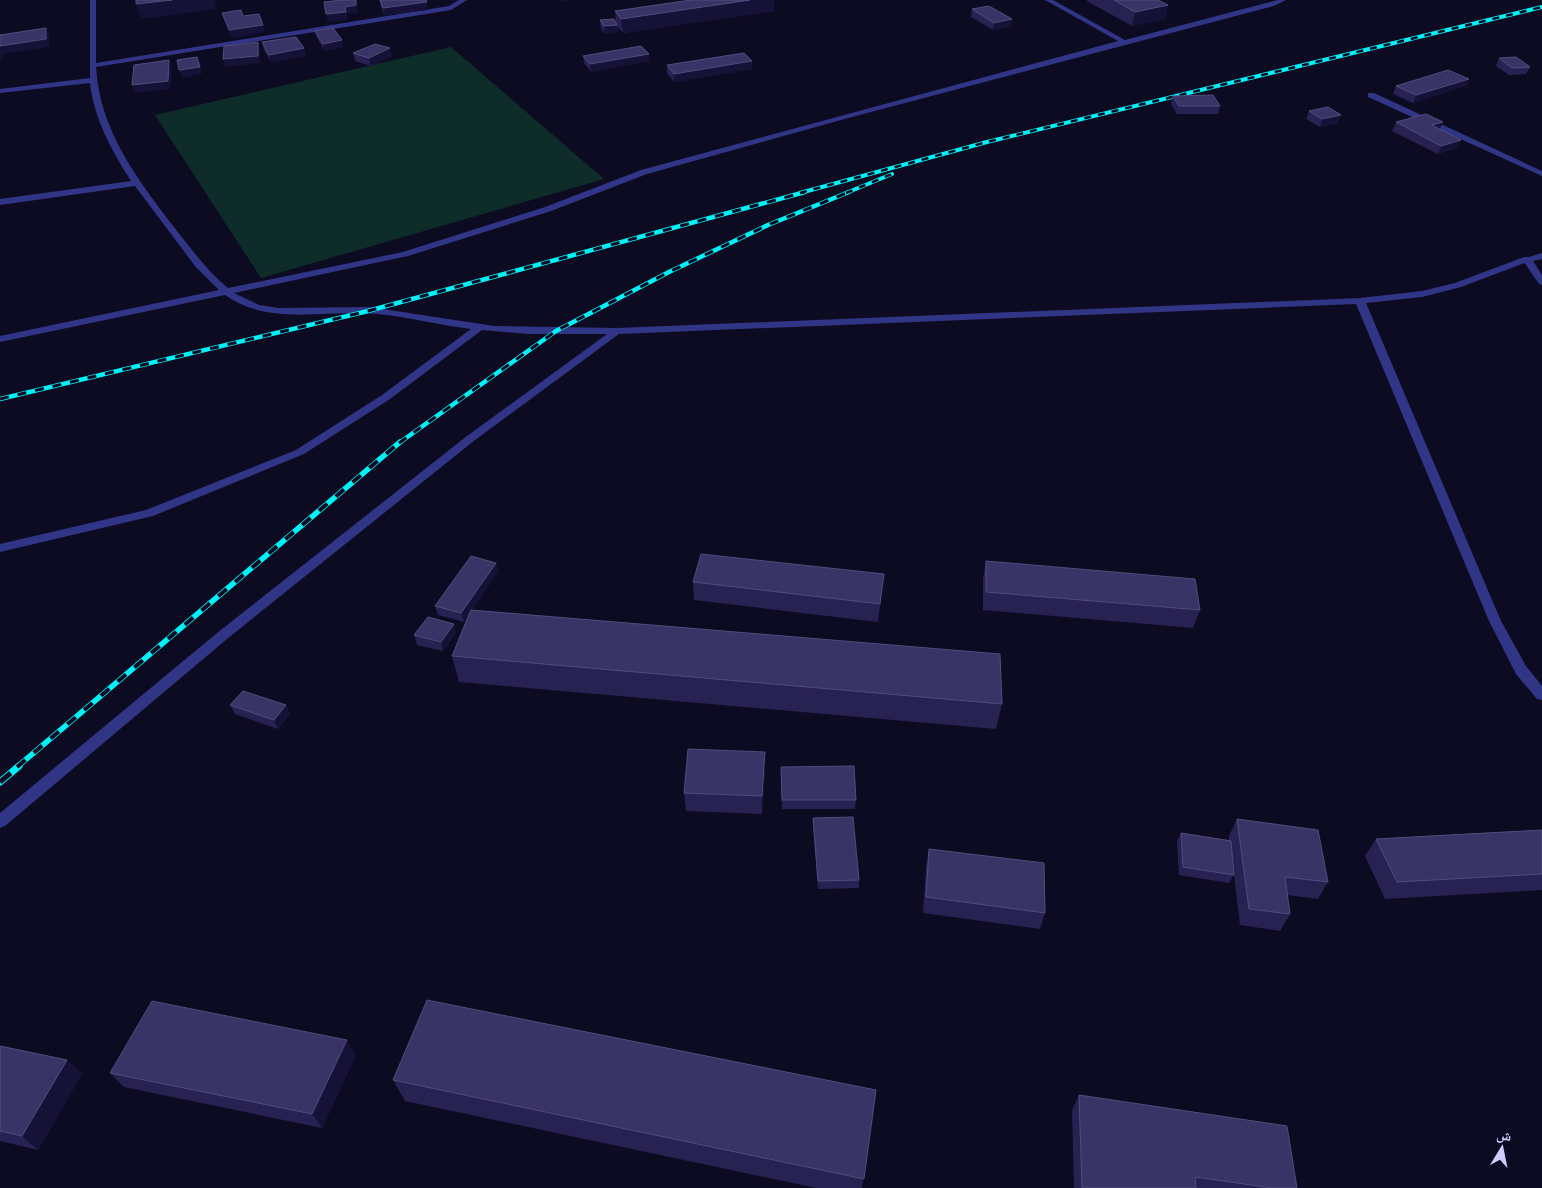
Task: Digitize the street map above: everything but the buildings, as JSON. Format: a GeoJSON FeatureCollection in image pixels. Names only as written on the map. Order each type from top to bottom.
{"type":"FeatureCollection","features":[{"type":"Feature","properties":{"kind":"street"},"geometry":{"type":"LineString","coordinates":[[93,0],[94,65],[97,101],[111,140],[135,183],[204,272],[225,291],[246,304],[268,309],[294,312],[339,310],[389,312],[479,328],[617,331],[1360,301],[1422,294],[1458,285],[1527,259],[1542,256]]}},
{"type":"Feature","properties":{"kind":"street"},"geometry":{"type":"LineString","coordinates":[[94,65],[451,8],[464,0]]}},
{"type":"Feature","properties":{"kind":"street"},"geometry":{"type":"LineString","coordinates":[[1048,0],[1124,42]]}},
{"type":"Feature","properties":{"kind":"street"},"geometry":{"type":"LineString","coordinates":[[0,339],[405,254],[548,208],[644,172],[845,116],[1272,5],[1283,0]]}},
{"type":"Feature","properties":{"kind":"street"},"geometry":{"type":"LineString","coordinates":[[0,91],[95,80]]}},
{"type":"Feature","properties":{"kind":"street"},"geometry":{"type":"LineString","coordinates":[[1371,95],[1542,174]]}},
{"type":"Feature","properties":{"kind":"street"},"geometry":{"type":"LineString","coordinates":[[0,202],[135,183]]}},
{"type":"Feature","properties":{"kind":"street"},"geometry":{"type":"LineString","coordinates":[[1527,259],[1542,282]]}},
{"type":"Feature","properties":{"kind":"street"},"geometry":{"type":"LineString","coordinates":[[1360,301],[1495,621],[1521,670],[1542,696]]}},
{"type":"Feature","properties":{"kind":"street"},"geometry":{"type":"LineString","coordinates":[[0,548],[150,513],[300,452],[386,397],[479,328]]}},
{"type":"Feature","properties":{"kind":"street"},"geometry":{"type":"LineString","coordinates":[[0,822],[222,636],[471,438],[617,331]]}},
{"type":"Feature","properties":{"kind":"green space"},"geometry":{"type":"Polygon","coordinates":[[[451,47],[604,179],[261,278],[155,115],[451,47]]]}},
{"type":"Feature","properties":{"kind":"railway"},"geometry":{"type":"LineString","coordinates":[[800,193],[987,142],[1542,7]]}},
{"type":"Feature","properties":{"kind":"railway"},"geometry":{"type":"LineString","coordinates":[[846,193],[892,174]]}},
{"type":"Feature","properties":{"kind":"railway"},"geometry":{"type":"LineString","coordinates":[[0,399],[368,311],[805,192]]}},
{"type":"Feature","properties":{"kind":"railway"},"geometry":{"type":"LineString","coordinates":[[399,443],[556,331],[669,272],[768,225],[849,192]]}},
{"type":"Feature","properties":{"kind":"railway"},"geometry":{"type":"LineString","coordinates":[[17,767],[400,442]]}},
{"type":"Feature","properties":{"kind":"railway"},"geometry":{"type":"LineString","coordinates":[[0,782],[19,766]]}}]}
